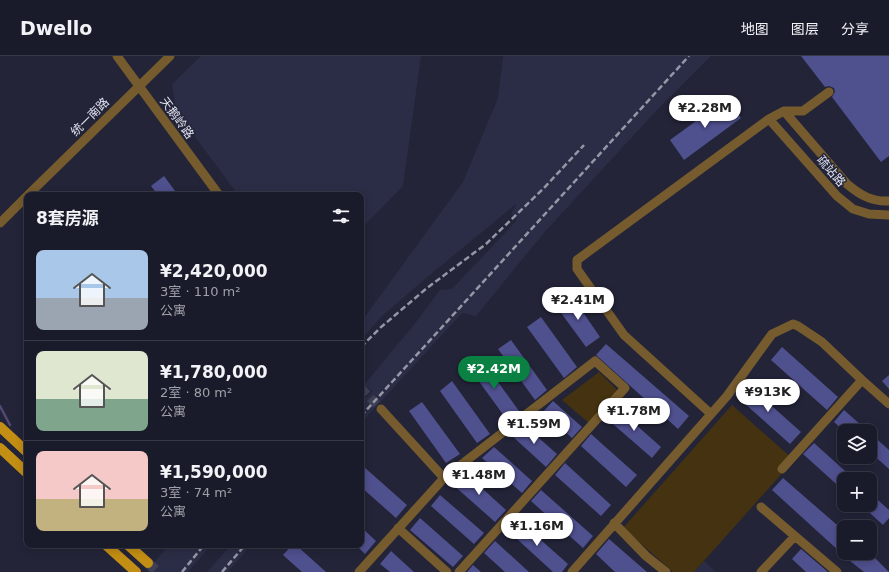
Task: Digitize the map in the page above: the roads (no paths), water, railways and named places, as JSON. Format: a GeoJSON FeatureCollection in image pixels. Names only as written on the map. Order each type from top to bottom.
{"type":"FeatureCollection","features":[{"type":"Feature","properties":{"kind":"main road"},"geometry":{"type":"LineString","coordinates":[[0,428],[24,449]]}},
{"type":"Feature","properties":{"kind":"main road"},"geometry":{"type":"LineString","coordinates":[[0,448],[24,470]]}},
{"type":"Feature","properties":{"kind":"main road"},"geometry":{"type":"LineString","coordinates":[[109,548],[136,572]]}},
{"type":"Feature","properties":{"kind":"main road"},"geometry":{"type":"LineString","coordinates":[[131,548],[148,563]]}},
{"type":"Feature","properties":{"kind":"street","name":"天鹅岭路"},"geometry":{"type":"LineString","coordinates":[[117,56],[217,192]]}},
{"type":"Feature","properties":{"kind":"street","name":"统一南路"},"geometry":{"type":"LineString","coordinates":[[32,192],[170,56]]}},
{"type":"Feature","properties":{"kind":"street"},"geometry":{"type":"LineString","coordinates":[[711,414],[624,336],[577,268],[577,260],[769,119],[784,111],[803,111],[829,92]]}},
{"type":"Feature","properties":{"kind":"street","name":"疏站路"},"geometry":{"type":"LineString","coordinates":[[784,111],[847,184],[858,194],[870,199],[889,201]]}},
{"type":"Feature","properties":{"kind":"street","name":"疏站路"},"geometry":{"type":"LineString","coordinates":[[769,119],[837,196],[858,211],[868,214],[889,215]]}},
{"type":"Feature","properties":{"kind":"street","name":"统一南路"},"geometry":{"type":"LineString","coordinates":[[0,223],[24,200]]}},
{"type":"Feature","properties":{"kind":"street"},"geometry":{"type":"LineString","coordinates":[[572,572],[727,396],[772,334],[793,324],[798,326],[822,342],[889,404]]}},
{"type":"Feature","properties":{"kind":"street"},"geometry":{"type":"LineString","coordinates":[[359,572],[444,478],[595,361],[625,388],[459,572]]}},
{"type":"Feature","properties":{"kind":"street"},"geometry":{"type":"LineString","coordinates":[[782,469],[862,380]]}},
{"type":"Feature","properties":{"kind":"street"},"geometry":{"type":"LineString","coordinates":[[381,409],[444,478]]}},
{"type":"Feature","properties":{"kind":"street"},"geometry":{"type":"LineString","coordinates":[[761,507],[837,572]]}},
{"type":"Feature","properties":{"kind":"street"},"geometry":{"type":"LineString","coordinates":[[614,523],[646,556],[666,572]]}},
{"type":"Feature","properties":{"kind":"street"},"geometry":{"type":"LineString","coordinates":[[398,528],[447,572]]}},
{"type":"Feature","properties":{"kind":"street"},"geometry":{"type":"LineString","coordinates":[[761,572],[795,536]]}},
{"type":"Feature","properties":{"kind":"waterway"},"geometry":{"type":"LineString","coordinates":[[0,406],[10,425]]}},
{"type":"Feature","properties":{"kind":"tunnel"},"geometry":{"type":"LineString","coordinates":[[364,391],[381,409]]}},
{"type":"Feature","properties":{"kind":"tunnel"},"geometry":{"type":"LineString","coordinates":[[148,563],[158,572]]}},
{"type":"Feature","properties":{"kind":"railway"},"geometry":{"type":"LineString","coordinates":[[364,413],[689,56]]}},
{"type":"Feature","properties":{"kind":"railway"},"geometry":{"type":"LineString","coordinates":[[364,344],[380,328],[427,288],[486,244],[544,188],[584,145]]}},
{"type":"Feature","properties":{"kind":"railway"},"geometry":{"type":"LineString","coordinates":[[182,572],[202,548]]}},
{"type":"Feature","properties":{"kind":"railway"},"geometry":{"type":"LineString","coordinates":[[222,572],[242,548]]}}]}
